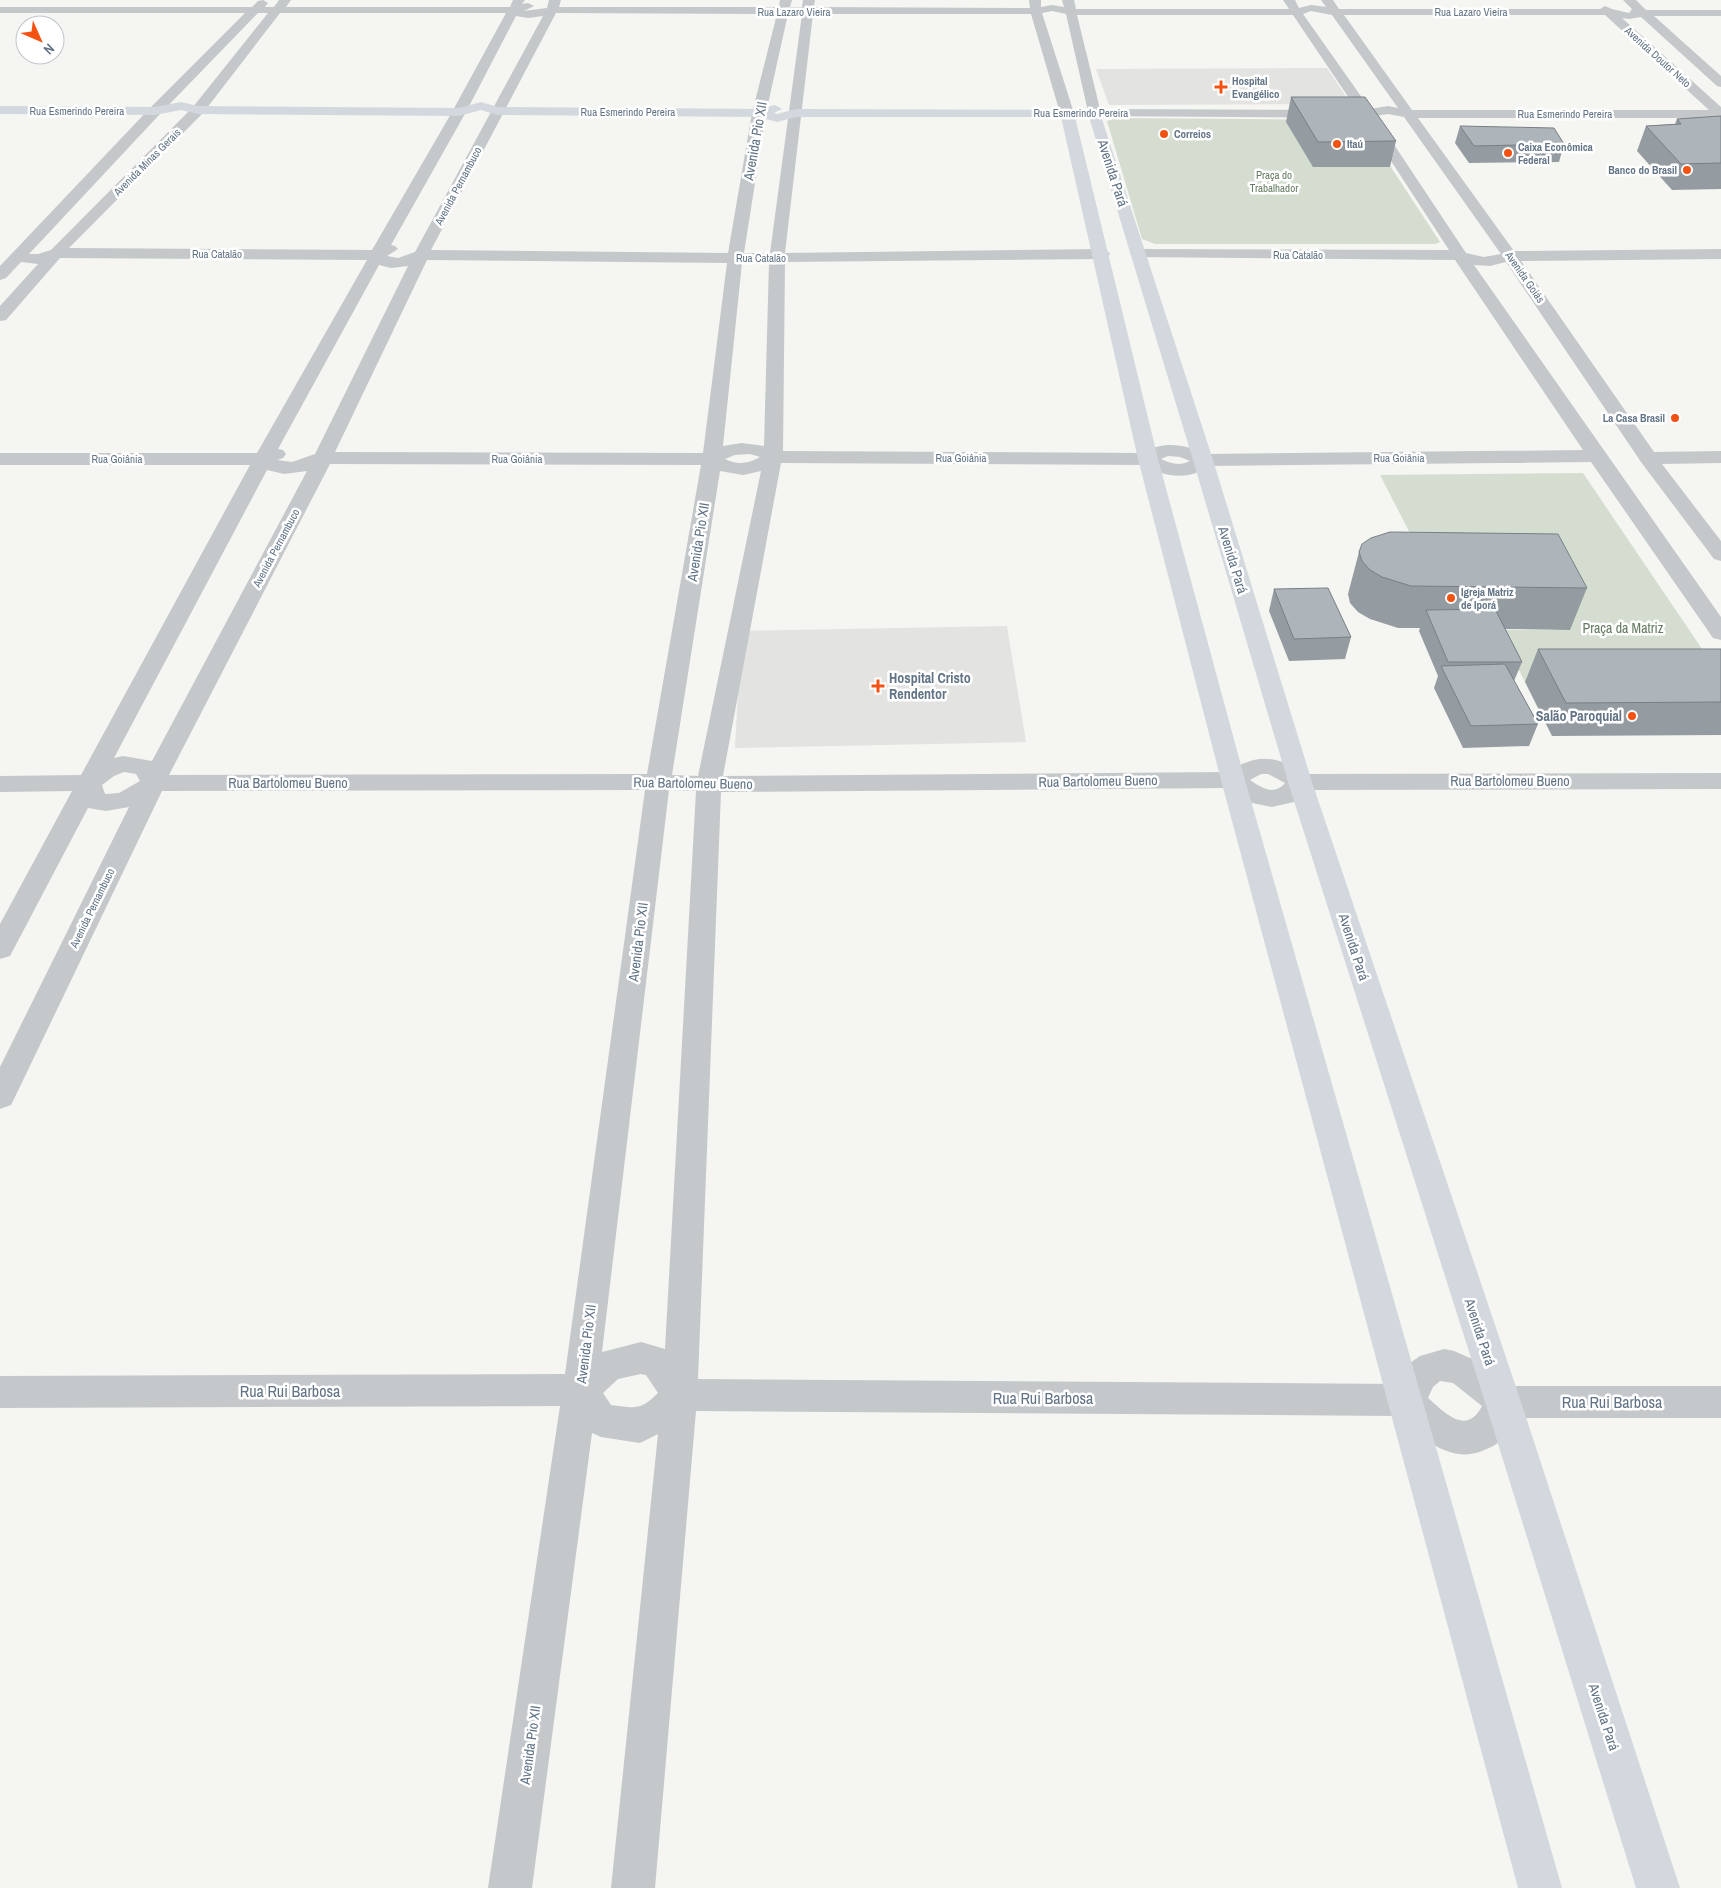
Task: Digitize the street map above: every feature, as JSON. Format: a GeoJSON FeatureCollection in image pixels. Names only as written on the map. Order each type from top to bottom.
{"type":"FeatureCollection","features":[{"type":"Feature","properties":{"kind":"main road","name":"Rua Esmerindo Pereira"},"geometry":{"type":"LineString","coordinates":[[0,110],[155,111],[162,116],[171,117],[186,115],[198,110],[459,112],[467,116],[488,116],[497,111],[759,113],[777,118],[787,117],[796,113],[1080,113]]}},
{"type":"Feature","properties":{"kind":"main road","name":"Avenida Pará"},"geometry":{"type":"LineString","coordinates":[[1080,113],[1119,255],[1202,460],[1300,782],[1503,1402],[1658,1888]]}},
{"type":"Feature","properties":{"kind":"main road","name":"Avenida Pará"},"geometry":{"type":"LineString","coordinates":[[1080,113],[1119,255],[1148,460],[1233,780],[1540,1888]]}},
{"type":"Feature","properties":{"kind":"street"},"geometry":{"type":"LineString","coordinates":[[3,15],[19,10],[32,0]]}},
{"type":"Feature","properties":{"kind":"street"},"geometry":{"type":"LineString","coordinates":[[0,275],[155,111],[265,0]]}},
{"type":"Feature","properties":{"kind":"street","name":"Avenida Doutor Neto"},"geometry":{"type":"LineString","coordinates":[[1595,0],[1721,114]]}},
{"type":"Feature","properties":{"kind":"street","name":"Avenida Doutor Neto"},"geometry":{"type":"LineString","coordinates":[[1628,0],[1721,83]]}},
{"type":"Feature","properties":{"kind":"street","name":"Rua Lazaro Vieira"},"geometry":{"type":"LineString","coordinates":[[19,10],[255,10],[280,5],[517,5],[518,13],[532,15],[553,5],[1036,6],[1054,16],[1070,6],[1293,6],[1317,16],[1331,6],[1608,12],[1629,16],[1643,12],[1721,13]]}},
{"type":"Feature","properties":{"kind":"street","name":"Avenida Minas Gerais"},"geometry":{"type":"LineString","coordinates":[[0,316],[56,253],[198,110],[280,5]]}},
{"type":"Feature","properties":{"kind":"street"},"geometry":{"type":"LineString","coordinates":[[0,949],[263,459],[459,112],[517,5]]}},
{"type":"Feature","properties":{"kind":"street","name":"Avenida Pernambuco"},"geometry":{"type":"LineString","coordinates":[[0,1097],[153,783],[323,458],[421,255],[553,5]]}},
{"type":"Feature","properties":{"kind":"street"},"geometry":{"type":"LineString","coordinates":[[633,1888],[680,1395],[709,784],[773,457],[777,258],[796,113],[797,6]]}},
{"type":"Feature","properties":{"kind":"street","name":"Avenida Pio XII"},"geometry":{"type":"LineString","coordinates":[[510,1888],[580,1390],[658,782],[712,460],[735,258],[759,113],[797,6]]}},
{"type":"Feature","properties":{"kind":"street","name":"Avenida Pará"},"geometry":{"type":"LineString","coordinates":[[1036,6],[1080,113]]}},
{"type":"Feature","properties":{"kind":"street","name":"Avenida Pará"},"geometry":{"type":"LineString","coordinates":[[1070,6],[1080,113]]}},
{"type":"Feature","properties":{"kind":"street"},"geometry":{"type":"LineString","coordinates":[[1293,6],[1367,114],[1458,255],[1609,449],[1721,633]]}},
{"type":"Feature","properties":{"kind":"street","name":"Avenida Goiás"},"geometry":{"type":"LineString","coordinates":[[1331,6],[1510,256],[1639,466],[1721,555]]}},
{"type":"Feature","properties":{"kind":"street","name":"Rua Esmerindo Pereira"},"geometry":{"type":"LineString","coordinates":[[1080,113],[1367,114],[1391,120],[1400,119],[1409,114],[1721,114]]}},
{"type":"Feature","properties":{"kind":"street","name":"Rua Catalão"},"geometry":{"type":"LineString","coordinates":[[0,255],[20,255],[28,259],[56,253],[377,255],[381,260],[394,262],[410,261],[421,255],[735,258],[1458,255],[1470,260],[1486,262],[1510,256],[1721,254]]}},
{"type":"Feature","properties":{"kind":"street","name":"Rua Goiânia"},"geometry":{"type":"LineString","coordinates":[[1609,449],[1605,464],[1639,466],[1721,457]]}},
{"type":"Feature","properties":{"kind":"street","name":"Rua Goiânia"},"geometry":{"type":"LineString","coordinates":[[0,459],[263,459],[272,466],[288,468],[307,465],[323,458],[712,460],[720,466],[735,469],[758,467],[773,457],[1148,460],[1157,466],[1170,470],[1191,468],[1197,466],[1202,460],[1609,449],[1637,450],[1639,466]]}},
{"type":"Feature","properties":{"kind":"street"},"geometry":{"type":"LineString","coordinates":[[0,784],[89,783],[105,770],[124,764],[145,766],[153,783],[133,798],[114,803],[97,802],[89,783]]}},
{"type":"Feature","properties":{"kind":"street"},"geometry":{"type":"LineString","coordinates":[[1233,780],[1256,796],[1272,798],[1289,795],[1300,782]]}},
{"type":"Feature","properties":{"kind":"street","name":"Rua Bartolomeu Bueno"},"geometry":{"type":"LineString","coordinates":[[153,783],[658,782],[709,784],[1233,780]]}},
{"type":"Feature","properties":{"kind":"street","name":"Rua Bartolomeu Bueno"},"geometry":{"type":"LineString","coordinates":[[1300,782],[1721,780]]}},
{"type":"Feature","properties":{"kind":"street"},"geometry":{"type":"LineString","coordinates":[[640,1358],[657,1362],[680,1395],[662,1412],[640,1426],[601,1420],[580,1390],[608,1366],[640,1358]]}},
{"type":"Feature","properties":{"kind":"street"},"geometry":{"type":"LineString","coordinates":[[1445,1366],[1460,1368],[1475,1376],[1503,1402],[1489,1427],[1478,1435],[1464,1438],[1448,1435],[1434,1426],[1405,1400],[1415,1388],[1420,1375],[1431,1368],[1445,1366]]}},
{"type":"Feature","properties":{"kind":"street","name":"Rua Rui Barbosa"},"geometry":{"type":"LineString","coordinates":[[0,1392],[580,1390]]}},
{"type":"Feature","properties":{"kind":"street","name":"Rua Rui Barbosa"},"geometry":{"type":"LineString","coordinates":[[680,1395],[1405,1400]]}},
{"type":"Feature","properties":{"kind":"street","name":"Rua Rui Barbosa"},"geometry":{"type":"LineString","coordinates":[[1503,1402],[1721,1402]]}},
{"type":"Feature","properties":{"kind":"shaded area","name":"Hospital Evangélico"},"geometry":{"type":"Polygon","coordinates":[[[1327,68],[1351,104],[1109,105],[1096,69],[1327,68]]]}},
{"type":"Feature","properties":{"kind":"shaded area","name":"Hospital Cristo Rendentor"},"geometry":{"type":"Polygon","coordinates":[[[1007,626],[1026,742],[735,748],[741,631],[1007,626]]]}},
{"type":"Feature","properties":{"kind":"green space","name":"Praça do Trabalhador"},"geometry":{"type":"Polygon","coordinates":[[[1117,118],[1360,120],[1440,242],[1435,244],[1155,244],[1142,239],[1107,121],[1117,118]]]}},
{"type":"Feature","properties":{"kind":"green space","name":"Praça da Matriz"},"geometry":{"type":"Polygon","coordinates":[[[1583,473],[1721,677],[1705,681],[1525,682],[1499,630],[1570,630],[1431,574],[1380,475],[1583,473]]]}},
{"type":"Feature","properties":{"kind":"building"},"geometry":{"type":"Polygon","coordinates":[[[1291,97],[1365,97],[1396,141],[1318,142],[1291,97]]]}},
{"type":"Feature","properties":{"kind":"building"},"geometry":{"type":"Polygon","coordinates":[[[1721,116],[1721,163],[1681,164],[1646,126],[1681,124],[1677,119],[1721,116]]]}},
{"type":"Feature","properties":{"kind":"building"},"geometry":{"type":"Polygon","coordinates":[[[1460,126],[1554,128],[1564,144],[1474,146],[1460,126]]]}},
{"type":"Feature","properties":{"kind":"building"},"geometry":{"type":"Polygon","coordinates":[[[1390,532],[1558,534],[1587,588],[1411,586],[1382,577],[1370,570],[1362,561],[1359,552],[1362,544],[1371,538],[1390,532]]]}},
{"type":"Feature","properties":{"kind":"building"},"geometry":{"type":"Polygon","coordinates":[[[1328,588],[1351,637],[1294,639],[1274,589],[1328,588]]]}},
{"type":"Feature","properties":{"kind":"building"},"geometry":{"type":"Polygon","coordinates":[[[1495,609],[1522,662],[1448,662],[1426,610],[1495,609]]]}},
{"type":"Feature","properties":{"kind":"building"},"geometry":{"type":"Polygon","coordinates":[[[1538,649],[1721,649],[1721,702],[1566,703],[1538,649]]]}},
{"type":"Feature","properties":{"kind":"building"},"geometry":{"type":"Polygon","coordinates":[[[1505,664],[1538,724],[1471,726],[1441,666],[1505,664]]]}},
{"type":"Feature","properties":{"kind":"place","name":"Hospital Evangélico"},"geometry":{"type":"Point","coordinates":[1221,87]}},
{"type":"Feature","properties":{"kind":"place","name":"Correios"},"geometry":{"type":"Point","coordinates":[1164,134]}},
{"type":"Feature","properties":{"kind":"place","name":"Itaú"},"geometry":{"type":"Point","coordinates":[1337,144]}},
{"type":"Feature","properties":{"kind":"place","name":"Caixa Econômica Federal"},"geometry":{"type":"Point","coordinates":[1508,153]}},
{"type":"Feature","properties":{"kind":"place","name":"Banco do Brasil"},"geometry":{"type":"Point","coordinates":[1687,170]}},
{"type":"Feature","properties":{"kind":"place","name":"La Casa Brasil"},"geometry":{"type":"Point","coordinates":[1675,418]}},
{"type":"Feature","properties":{"kind":"place","name":"Igreja Matriz de Iporá"},"geometry":{"type":"Point","coordinates":[1451,598]}},
{"type":"Feature","properties":{"kind":"place","name":"Hospital Cristo Rendentor"},"geometry":{"type":"Point","coordinates":[878,686]}},
{"type":"Feature","properties":{"kind":"place","name":"Salão Paroquial"},"geometry":{"type":"Point","coordinates":[1632,716]}}]}
